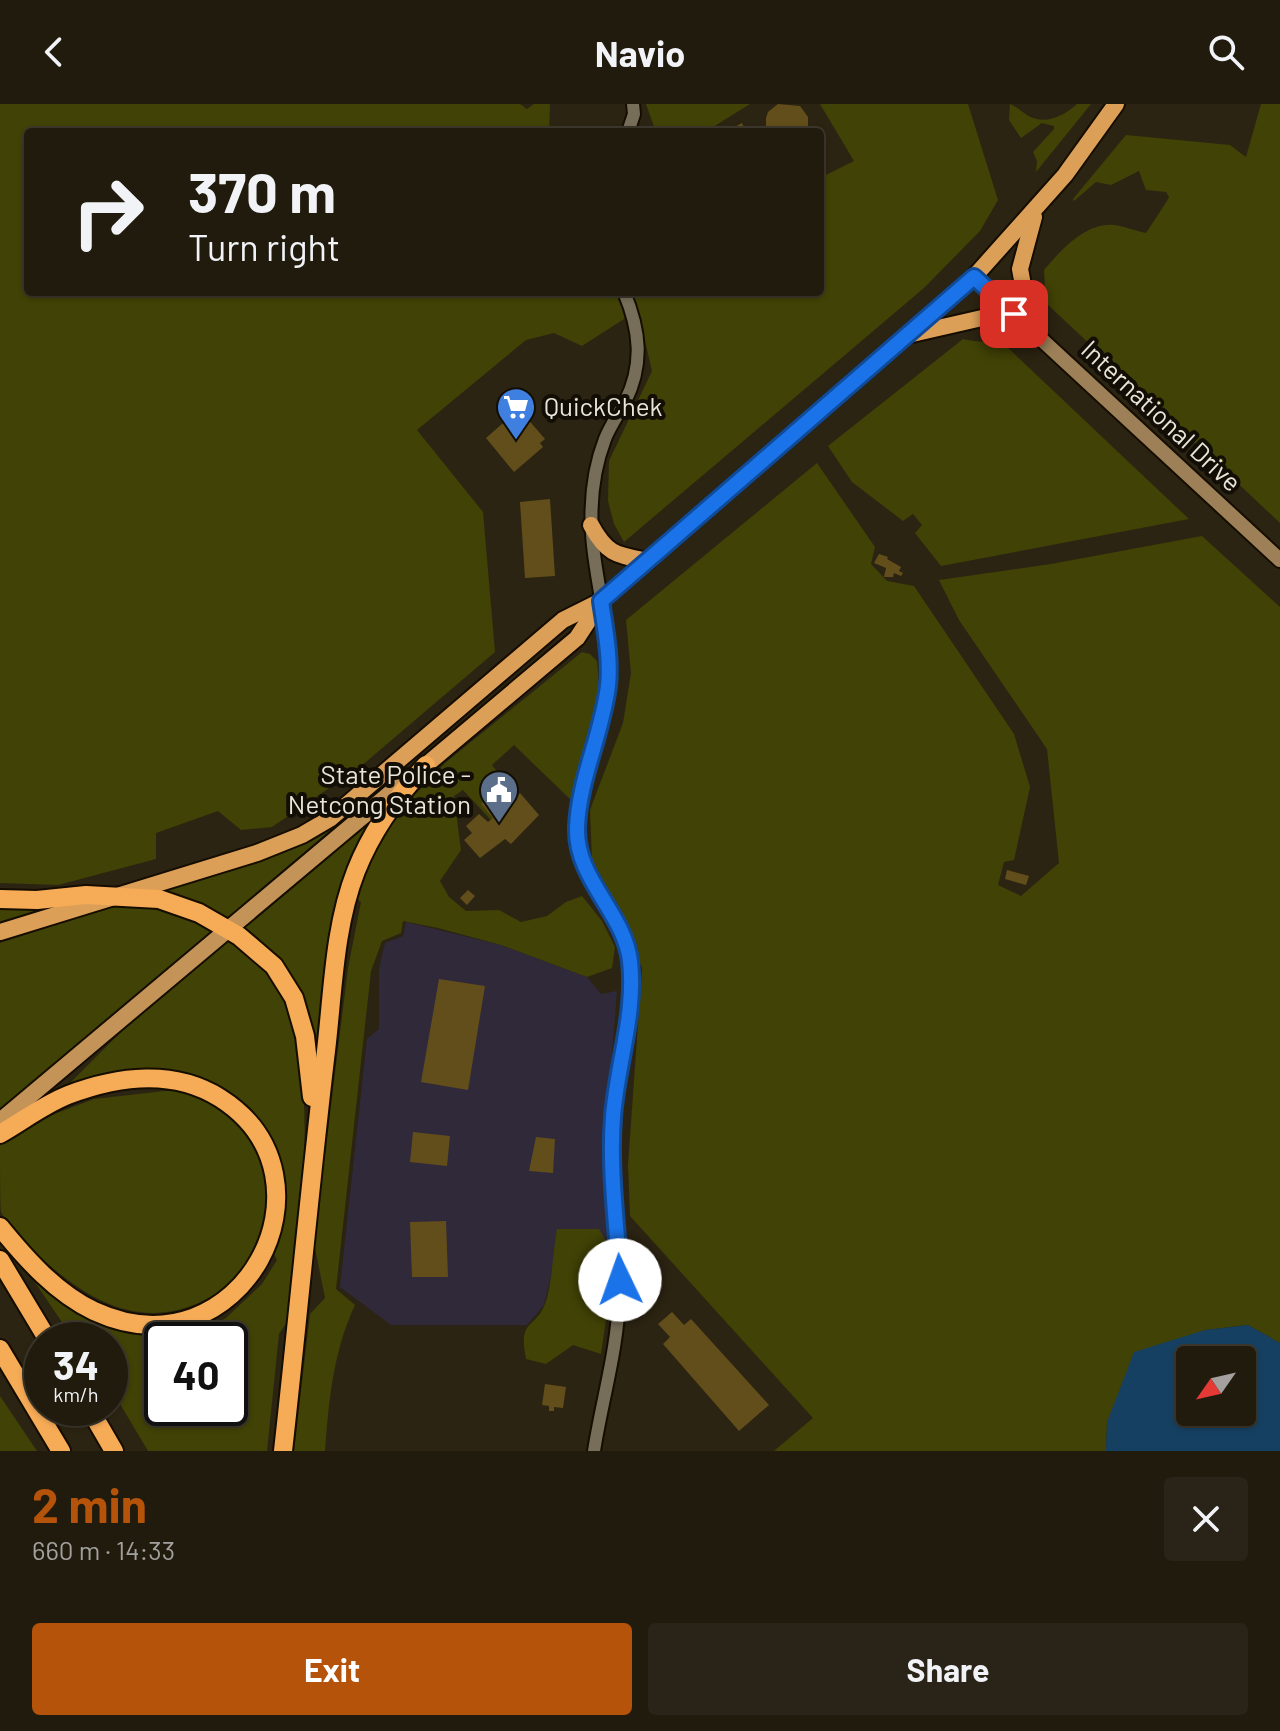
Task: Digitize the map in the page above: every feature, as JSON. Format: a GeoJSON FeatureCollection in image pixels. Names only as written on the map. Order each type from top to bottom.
{"type":"FeatureCollection","features":[{"type":"Feature","properties":{"kind":"highway"},"geometry":{"type":"LineString","coordinates":[[0,932],[257,853],[317,827],[345,807],[563,620],[601,601],[974,277],[1065,175],[1116,104]]}},
{"type":"Feature","properties":{"kind":"highway"},"geometry":{"type":"LineString","coordinates":[[909,335],[982,318],[1031,328],[1020,269],[1035,211]]}},
{"type":"Feature","properties":{"kind":"highway"},"geometry":{"type":"LineString","coordinates":[[591,525],[612,554],[648,561]]}},
{"type":"Feature","properties":{"kind":"highway"},"geometry":{"type":"LineString","coordinates":[[283,1451],[340,933],[356,872],[380,823],[426,765],[577,638],[601,601]]}},
{"type":"Feature","properties":{"kind":"highway"},"geometry":{"type":"LineString","coordinates":[[0,899],[37,900],[86,895],[170,902],[228,929],[266,958],[294,998],[308,1051],[316,1134]]}},
{"type":"Feature","properties":{"kind":"highway"},"geometry":{"type":"LineString","coordinates":[[0,1134],[53,1101],[92,1087],[149,1078],[189,1083],[225,1101],[253,1130],[269,1161],[276,1201],[271,1235],[257,1266],[243,1285],[223,1302],[200,1315],[181,1322],[160,1324],[116,1319],[81,1304],[45,1276],[0,1227]]}},
{"type":"Feature","properties":{"kind":"highway"},"geometry":{"type":"LineString","coordinates":[[0,1260],[37,1322]]}},
{"type":"Feature","properties":{"kind":"highway"},"geometry":{"type":"LineString","coordinates":[[0,1349],[61,1451]]}},
{"type":"Feature","properties":{"kind":"highway"},"geometry":{"type":"LineString","coordinates":[[99,1426],[114,1451]]}},
{"type":"Feature","properties":{"kind":"main road","name":"International Drive"},"geometry":{"type":"LineString","coordinates":[[974,277],[1280,560]]}},
{"type":"Feature","properties":{"kind":"main road"},"geometry":{"type":"LineString","coordinates":[[0,1121],[426,765]]}},
{"type":"Feature","properties":{"kind":"street"},"geometry":{"type":"LineString","coordinates":[[629,128],[634,114],[633,104]]}},
{"type":"Feature","properties":{"kind":"street"},"geometry":{"type":"LineString","coordinates":[[594,1451],[619,1311],[611,1146],[617,1083],[631,998],[629,953],[584,865],[577,829],[580,803],[609,682],[591,525],[592,493],[605,439],[631,389],[638,356],[637,326],[626,296]]}},
{"type":"Feature","properties":{"kind":"shaded area"},"geometry":{"type":"Polygon","coordinates":[[[0,104],[520,104],[527,109],[534,104],[550,104],[549,128],[24,128],[24,296],[824,296],[824,176],[854,161],[820,104],[968,104],[998,200],[980,231],[924,288],[624,542],[614,524],[608,501],[609,461],[652,371],[638,310],[582,346],[554,333],[526,340],[417,430],[483,512],[495,652],[360,767],[272,827],[241,830],[218,811],[156,833],[156,859],[58,885],[0,883],[0,104]]]}},
{"type":"Feature","properties":{"kind":"shaded area"},"geometry":{"type":"Polygon","coordinates":[[[646,104],[750,104],[711,128],[655,128],[646,104]]]}},
{"type":"Feature","properties":{"kind":"shaded area"},"geometry":{"type":"Polygon","coordinates":[[[1010,104],[1033,118],[1047,120],[1060,116],[1077,104],[1091,104],[1036,172],[1037,161],[1033,152],[1054,126],[1042,123],[1021,138],[1009,120],[1010,104]]]}},
{"type":"Feature","properties":{"kind":"shaded area"},"geometry":{"type":"Polygon","coordinates":[[[1261,104],[1280,104],[1280,523],[1046,303],[1044,270],[1074,239],[1094,228],[1114,225],[1146,233],[1167,201],[1169,197],[1166,192],[1146,190],[1139,171],[1111,185],[1096,182],[1074,201],[1126,135],[1230,145],[1246,157],[1261,104]]]}},
{"type":"Feature","properties":{"kind":"shaded area"},"geometry":{"type":"Polygon","coordinates":[[[963,339],[1006,346],[1189,519],[941,566],[915,533],[922,525],[913,514],[903,521],[852,482],[828,446],[963,339]]]}},
{"type":"Feature","properties":{"kind":"shaded area"},"geometry":{"type":"Polygon","coordinates":[[[817,463],[875,547],[871,564],[887,581],[914,586],[1014,734],[1030,787],[1014,860],[1004,862],[998,885],[1021,896],[1059,863],[1047,749],[959,620],[939,580],[1051,564],[1202,536],[1280,607],[1280,1343],[1248,1325],[1205,1330],[1188,1346],[1176,1346],[1176,1357],[1107,1422],[1106,1451],[774,1451],[813,1418],[630,1216],[628,1165],[642,968],[618,907],[592,860],[590,810],[623,723],[631,673],[626,620],[817,463]]]}},
{"type":"Feature","properties":{"kind":"shaded area"},"geometry":{"type":"Polygon","coordinates":[[[582,652],[590,654],[597,661],[598,697],[592,732],[572,801],[514,745],[492,765],[500,775],[480,794],[493,818],[491,820],[463,790],[454,796],[461,850],[440,881],[449,897],[466,911],[499,910],[521,922],[547,916],[566,902],[582,896],[602,921],[615,947],[612,968],[587,977],[501,945],[403,921],[401,933],[382,941],[371,971],[336,1289],[355,1305],[337,1358],[325,1451],[294,1451],[310,1314],[325,1298],[314,1243],[348,968],[361,902],[355,897],[366,866],[391,820],[445,763],[582,652]]]}},
{"type":"Feature","properties":{"kind":"shaded area"},"geometry":{"type":"Polygon","coordinates":[[[370,819],[317,1047],[307,1013],[242,929],[370,819]]]}},
{"type":"Feature","properties":{"kind":"shaded area"},"geometry":{"type":"Polygon","coordinates":[[[334,827],[226,919],[157,892],[270,857],[334,827]]]}},
{"type":"Feature","properties":{"kind":"shaded area"},"geometry":{"type":"Polygon","coordinates":[[[0,906],[36,908],[37,911],[0,924],[0,906]]]}},
{"type":"Feature","properties":{"kind":"shaded area"},"geometry":{"type":"Polygon","coordinates":[[[112,907],[169,908],[212,932],[0,1111],[0,943],[112,907]]]}},
{"type":"Feature","properties":{"kind":"shaded area"},"geometry":{"type":"Polygon","coordinates":[[[406,922],[501,945],[587,977],[601,994],[617,991],[605,1141],[608,1242],[559,1241],[544,1305],[527,1325],[391,1325],[340,1287],[367,1039],[379,1029],[379,969],[385,943],[403,936],[406,922]]]}},
{"type":"Feature","properties":{"kind":"shaded area"},"geometry":{"type":"Polygon","coordinates":[[[228,939],[250,955],[281,989],[297,1041],[305,1125],[299,1222],[288,1320],[279,1334],[267,1451],[148,1451],[128,1417],[128,1331],[144,1333],[144,1426],[248,1426],[248,1322],[218,1322],[262,1284],[277,1260],[272,1250],[278,1168],[205,1082],[71,1082],[133,1020],[228,939]]]}},
{"type":"Feature","properties":{"kind":"shaded area"},"geometry":{"type":"Polygon","coordinates":[[[165,1091],[194,1093],[236,1123],[257,1154],[267,1189],[268,1208],[259,1244],[226,1290],[174,1311],[150,1313],[128,1310],[84,1291],[62,1276],[19,1236],[1,1212],[0,1144],[28,1124],[94,1099],[165,1091]]]}},
{"type":"Feature","properties":{"kind":"shaded area"},"geometry":{"type":"Polygon","coordinates":[[[557,1229],[599,1229],[611,1250],[612,1277],[601,1354],[573,1345],[546,1364],[526,1359],[524,1337],[528,1326],[545,1304],[557,1229]]]}},
{"type":"Feature","properties":{"kind":"shaded area"},"geometry":{"type":"Polygon","coordinates":[[[28,1272],[71,1307],[102,1322],[62,1322],[28,1272]]]}},
{"type":"Feature","properties":{"kind":"shaded area"},"geometry":{"type":"Polygon","coordinates":[[[0,1396],[37,1451],[0,1451],[0,1396]]]}},
{"type":"Feature","properties":{"kind":"water"},"geometry":{"type":"Polygon","coordinates":[[[1248,1325],[1280,1343],[1280,1451],[1106,1451],[1107,1422],[1134,1352],[1205,1330],[1248,1325]]]}},
{"type":"Feature","properties":{"kind":"building"},"geometry":{"type":"Polygon","coordinates":[[[778,104],[800,106],[808,117],[808,128],[766,128],[768,112],[778,104]]]}},
{"type":"Feature","properties":{"kind":"building","name":"QuickChek"},"geometry":{"type":"Polygon","coordinates":[[[519,409],[545,439],[540,443],[543,447],[514,472],[486,438],[519,409]]]}},
{"type":"Feature","properties":{"kind":"building","name":"QuickChek"},"geometry":{"type":"Polygon","coordinates":[[[550,499],[555,576],[525,578],[520,502],[550,499]]]}},
{"type":"Feature","properties":{"kind":"building"},"geometry":{"type":"Polygon","coordinates":[[[879,554],[901,567],[901,576],[894,573],[893,577],[884,577],[886,568],[874,563],[879,554]]]}},
{"type":"Feature","properties":{"kind":"building","name":"State Police - Netcong Station"},"geometry":{"type":"Polygon","coordinates":[[[520,793],[539,815],[511,844],[505,839],[480,858],[464,840],[472,833],[466,826],[479,814],[488,822],[493,818],[481,804],[493,794],[505,807],[520,793]]]}},
{"type":"Feature","properties":{"kind":"building"},"geometry":{"type":"Polygon","coordinates":[[[1007,870],[1029,876],[1026,885],[1005,879],[1007,870]]]}},
{"type":"Feature","properties":{"kind":"building"},"geometry":{"type":"Polygon","coordinates":[[[468,890],[475,896],[467,905],[460,898],[468,890]]]}},
{"type":"Feature","properties":{"kind":"building"},"geometry":{"type":"Polygon","coordinates":[[[439,979],[485,986],[468,1090],[421,1082],[439,979]]]}},
{"type":"Feature","properties":{"kind":"building"},"geometry":{"type":"Polygon","coordinates":[[[413,1132],[450,1136],[447,1166],[410,1162],[413,1132]]]}},
{"type":"Feature","properties":{"kind":"building"},"geometry":{"type":"Polygon","coordinates":[[[536,1137],[555,1139],[553,1173],[529,1171],[536,1137]]]}},
{"type":"Feature","properties":{"kind":"building"},"geometry":{"type":"Polygon","coordinates":[[[446,1221],[448,1277],[412,1277],[410,1222],[446,1221]]]}},
{"type":"Feature","properties":{"kind":"building"},"geometry":{"type":"Polygon","coordinates":[[[672,1312],[684,1325],[691,1319],[769,1405],[739,1431],[663,1344],[670,1337],[658,1324],[672,1312]]]}},
{"type":"Feature","properties":{"kind":"building"},"geometry":{"type":"Polygon","coordinates":[[[545,1384],[566,1387],[563,1408],[554,1407],[554,1411],[549,1411],[549,1406],[542,1405],[545,1384]]]}},
{"type":"Feature","properties":{"kind":"place","name":"QuickChek"},"geometry":{"type":"Point","coordinates":[516,441]}},
{"type":"Feature","properties":{"kind":"place","name":"State Police - Netcong Station"},"geometry":{"type":"Point","coordinates":[499,824]}},
{"type":"Feature","properties":{"kind":"route"},"geometry":{"type":"LineString","coordinates":[[620,1280],[611,1146],[617,1083],[628,1031],[631,998],[629,953],[584,865],[577,829],[580,803],[609,682],[601,601],[974,277],[1014,314]]}}]}
